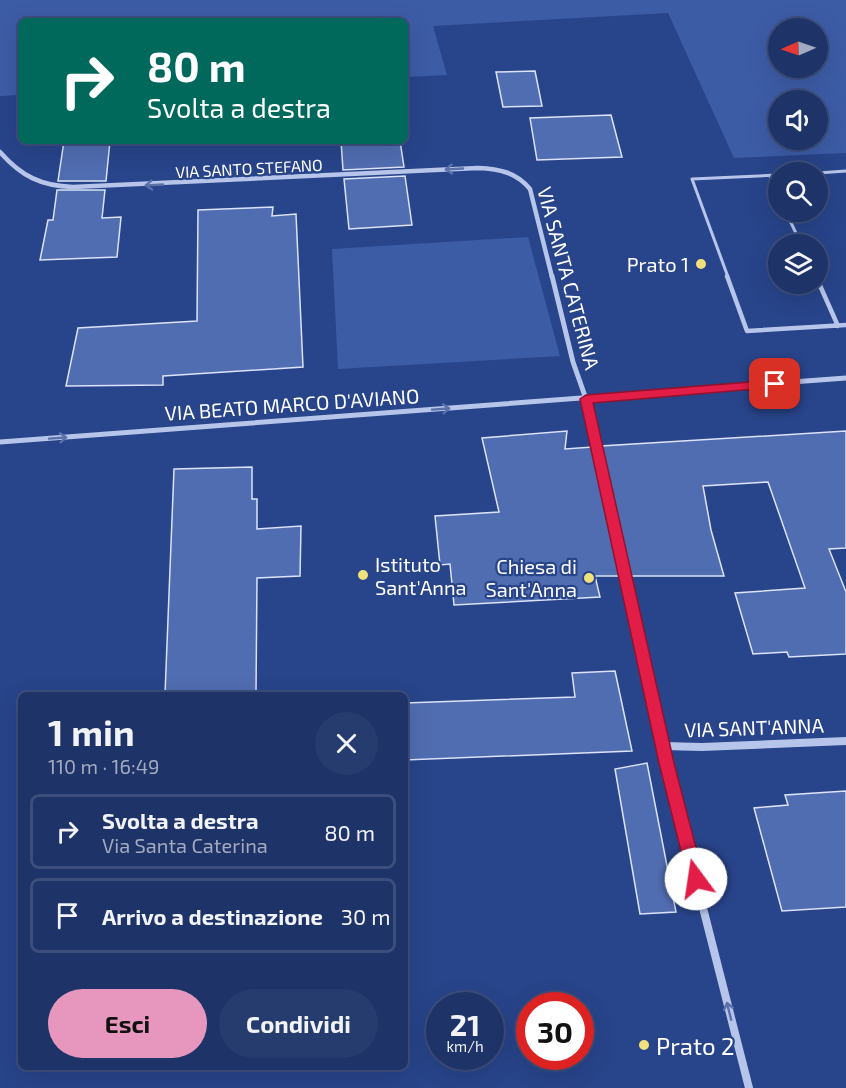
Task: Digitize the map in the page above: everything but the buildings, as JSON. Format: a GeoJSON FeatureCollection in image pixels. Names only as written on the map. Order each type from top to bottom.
{"type":"FeatureCollection","features":[{"type":"Feature","properties":{"kind":"street","name":"VIA SANTO STEFANO"},"geometry":{"type":"LineString","coordinates":[[0,152],[14,170],[29,179],[58,187],[105,187],[478,168],[497,169],[511,173]]}},
{"type":"Feature","properties":{"kind":"street","name":"VIA SANTA CATERINA"},"geometry":{"type":"LineString","coordinates":[[511,173],[523,179],[530,189],[573,362],[586,399],[663,746],[748,1088]]}},
{"type":"Feature","properties":{"kind":"street","name":"VIA SANTA CATERINA"},"geometry":{"type":"LineString","coordinates":[[586,399],[846,378]]}},
{"type":"Feature","properties":{"kind":"street","name":"VIA BEATO MARCO D'AVIANO"},"geometry":{"type":"LineString","coordinates":[[0,442],[586,399]]}},
{"type":"Feature","properties":{"kind":"street","name":"VIA SANT'ANNA"},"geometry":{"type":"LineString","coordinates":[[663,746],[702,747],[846,741]]}},
{"type":"Feature","properties":{"kind":"lane"},"geometry":{"type":"LineString","coordinates":[[828,172],[846,171]]}},
{"type":"Feature","properties":{"kind":"lane"},"geometry":{"type":"LineString","coordinates":[[768,176],[692,179],[747,331],[846,325]]}},
{"type":"Feature","properties":{"kind":"lane"},"geometry":{"type":"LineString","coordinates":[[824,294],[838,326]]}},
{"type":"Feature","properties":{"kind":"shaded area"},"geometry":{"type":"Polygon","coordinates":[[[0,0],[846,0],[846,153],[734,158],[668,13],[433,26],[447,75],[408,77],[408,18],[18,18],[18,95],[0,96],[0,0]]]}},
{"type":"Feature","properties":{"kind":"shaded area"},"geometry":{"type":"Polygon","coordinates":[[[528,237],[560,356],[338,369],[332,249],[528,237]]]}},
{"type":"Feature","properties":{"kind":"place","name":"Prato 1"},"geometry":{"type":"Point","coordinates":[701,264]}},
{"type":"Feature","properties":{"kind":"place","name":"Istituto Sant'Anna"},"geometry":{"type":"Point","coordinates":[363,575]}},
{"type":"Feature","properties":{"kind":"place","name":"Chiesa di Sant'Anna"},"geometry":{"type":"Point","coordinates":[589,578]}},
{"type":"Feature","properties":{"kind":"place","name":"Prato 2"},"geometry":{"type":"Point","coordinates":[644,1045]}},
{"type":"Feature","properties":{"kind":"route"},"geometry":{"type":"LineString","coordinates":[[696,879],[666,763],[586,399],[775,384]]}}]}
